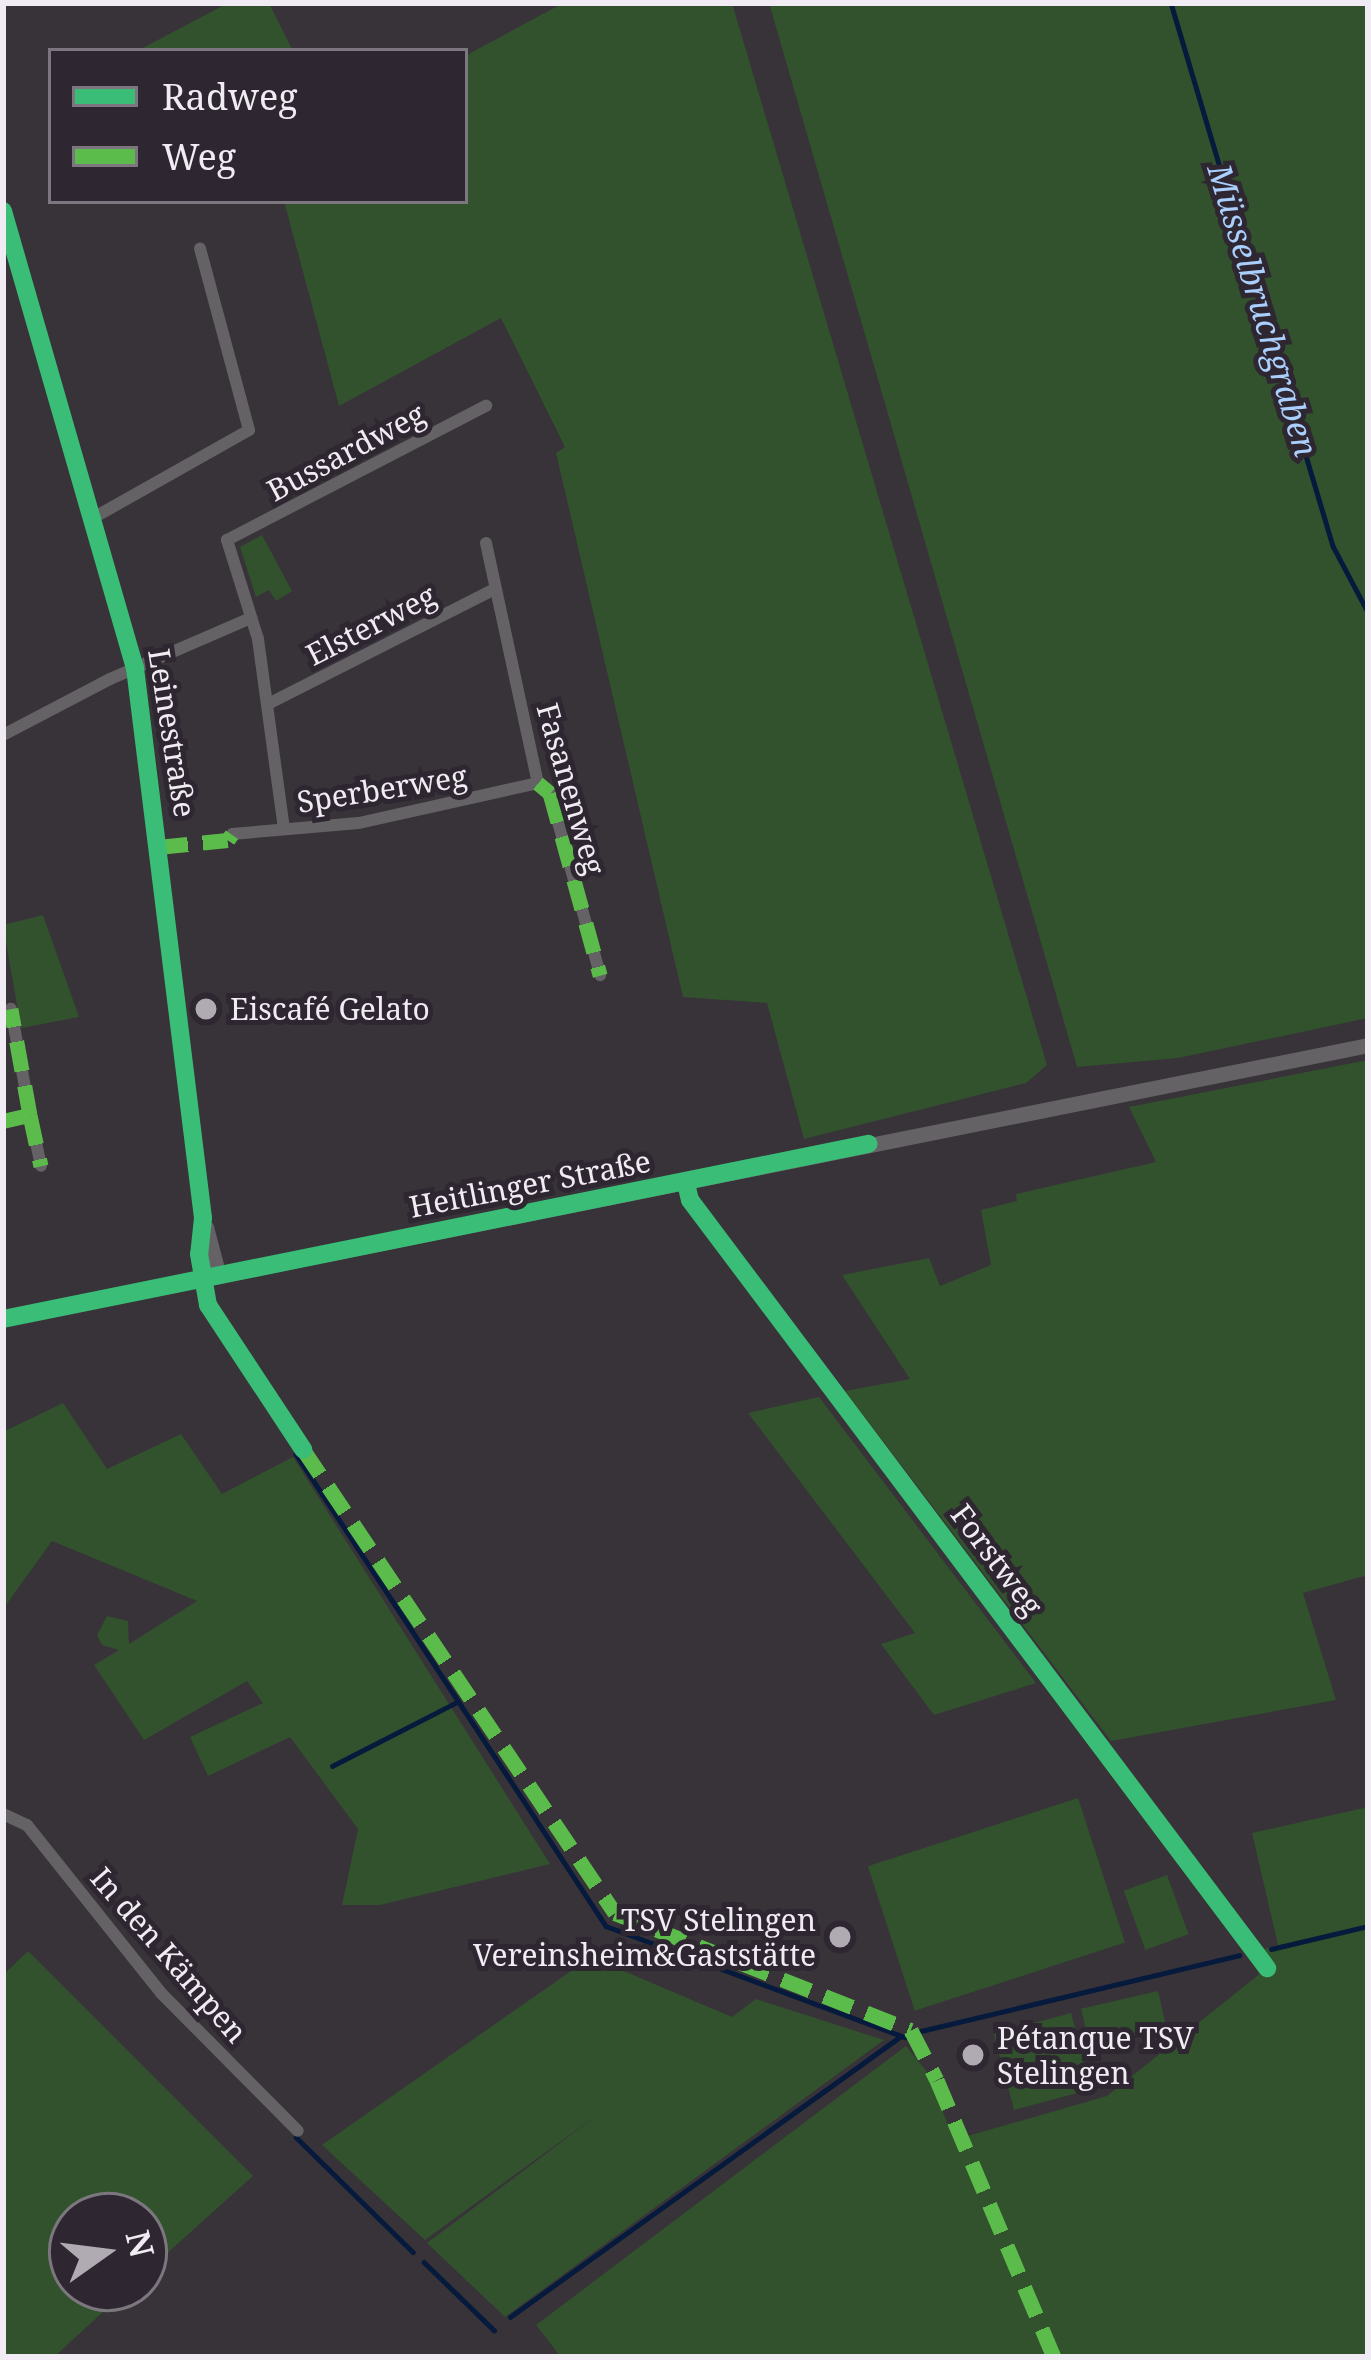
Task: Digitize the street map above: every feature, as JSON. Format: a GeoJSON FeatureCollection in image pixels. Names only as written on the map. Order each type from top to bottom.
{"type":"FeatureCollection","features":[{"type":"Feature","properties":{"kind":"street","name":"Leinestraße"},"geometry":{"type":"LineString","coordinates":[[3,211],[135,668],[211,1278]]}},
{"type":"Feature","properties":{"kind":"street"},"geometry":{"type":"LineString","coordinates":[[93,518],[249,430],[200,249]]}},
{"type":"Feature","properties":{"kind":"street","name":"Bussardweg"},"geometry":{"type":"LineString","coordinates":[[251,618],[227,540],[486,406]]}},
{"type":"Feature","properties":{"kind":"street","name":"Fasanenweg"},"geometry":{"type":"LineString","coordinates":[[486,543],[538,783],[550,793],[600,975]]}},
{"type":"Feature","properties":{"kind":"street","name":"Elsterweg"},"geometry":{"type":"LineString","coordinates":[[268,704],[495,589]]}},
{"type":"Feature","properties":{"kind":"street"},"geometry":{"type":"LineString","coordinates":[[3,735],[135,668],[251,618],[284,829]]}},
{"type":"Feature","properties":{"kind":"street","name":"Sperberweg"},"geometry":{"type":"LineString","coordinates":[[232,834],[359,823],[538,783]]}},
{"type":"Feature","properties":{"kind":"street"},"geometry":{"type":"LineString","coordinates":[[11,1009],[41,1166]]}},
{"type":"Feature","properties":{"kind":"street","name":"Heitlinger Straße"},"geometry":{"type":"LineString","coordinates":[[3,1319],[1368,1045]]}},
{"type":"Feature","properties":{"kind":"street"},"geometry":{"type":"LineString","coordinates":[[3,1120],[30,1114]]}},
{"type":"Feature","properties":{"kind":"street","name":"Forstweg"},"geometry":{"type":"LineString","coordinates":[[686,1183],[690,1200],[1267,1968]]}},
{"type":"Feature","properties":{"kind":"street"},"geometry":{"type":"LineString","coordinates":[[211,1278],[208,1305],[303,1449]]}},
{"type":"Feature","properties":{"kind":"street","name":"In den Kämpen"},"geometry":{"type":"LineString","coordinates":[[3,1814],[27,1825],[173,2006],[298,2131]]}},
{"type":"Feature","properties":{"kind":"green space"},"geometry":{"type":"Polygon","coordinates":[[[228,3],[269,3],[292,48],[143,48],[228,3]]]}},
{"type":"Feature","properties":{"kind":"green space"},"geometry":{"type":"Polygon","coordinates":[[[563,3],[732,3],[1047,1065],[1026,1083],[804,1139],[767,1003],[683,997],[556,453],[565,447],[501,318],[339,406],[285,204],[468,204],[468,54],[563,3]]]}},
{"type":"Feature","properties":{"kind":"green space"},"geometry":{"type":"Polygon","coordinates":[[[769,3],[1368,3],[1368,1018],[1178,1058],[1077,1067],[769,3]]]}},
{"type":"Feature","properties":{"kind":"green space"},"geometry":{"type":"Polygon","coordinates":[[[262,535],[292,591],[276,601],[269,590],[256,597],[240,547],[262,535]]]}},
{"type":"Feature","properties":{"kind":"green space"},"geometry":{"type":"Polygon","coordinates":[[[43,915],[79,1017],[21,1028],[3,925],[43,915]]]}},
{"type":"Feature","properties":{"kind":"green space"},"geometry":{"type":"Polygon","coordinates":[[[1368,1060],[1368,1575],[1303,1593],[1336,1700],[1111,1741],[845,1391],[910,1379],[842,1275],[929,1258],[940,1286],[991,1265],[981,1210],[1017,1201],[1016,1194],[1156,1162],[1129,1107],[1368,1060]]]}},
{"type":"Feature","properties":{"kind":"green space"},"geometry":{"type":"Polygon","coordinates":[[[819,1397],[1036,1683],[934,1715],[881,1644],[915,1633],[748,1413],[819,1397]]]}},
{"type":"Feature","properties":{"kind":"green space"},"geometry":{"type":"Polygon","coordinates":[[[63,1403],[107,1469],[181,1434],[222,1494],[293,1457],[550,1864],[380,1905],[342,1905],[358,1829],[290,1737],[208,1776],[190,1737],[263,1703],[247,1681],[144,1740],[94,1665],[119,1650],[102,1645],[97,1635],[107,1616],[128,1621],[129,1644],[197,1601],[52,1541],[3,1609],[3,1432],[63,1403]]]}},
{"type":"Feature","properties":{"kind":"green space"},"geometry":{"type":"Polygon","coordinates":[[[1078,1798],[1125,1943],[915,2011],[868,1866],[1078,1798]]]}},
{"type":"Feature","properties":{"kind":"green space"},"geometry":{"type":"Polygon","coordinates":[[[1368,1807],[1368,2357],[561,2357],[536,2325],[906,2046],[927,2072],[954,2140],[1107,2096],[1272,1964],[1264,1949],[1278,1945],[1252,1833],[1368,1807]]]}},
{"type":"Feature","properties":{"kind":"green space"},"geometry":{"type":"Polygon","coordinates":[[[1167,1875],[1189,1934],[1145,1950],[1124,1891],[1167,1875]]]}},
{"type":"Feature","properties":{"kind":"green space"},"geometry":{"type":"Polygon","coordinates":[[[28,1951],[253,2176],[168,2252],[168,2192],[48,2192],[48,2312],[103,2312],[54,2357],[3,2357],[3,1975],[28,1951]]]}},
{"type":"Feature","properties":{"kind":"green space"},"geometry":{"type":"Polygon","coordinates":[[[591,1957],[732,2017],[756,1999],[884,2040],[505,2317],[427,2243],[600,2113],[425,2240],[322,2145],[591,1957]]]}},
{"type":"Feature","properties":{"kind":"green space"},"geometry":{"type":"Polygon","coordinates":[[[1158,1991],[1167,2029],[1090,2047],[1081,2009],[1158,1991]]]}},
{"type":"Feature","properties":{"kind":"green space"},"geometry":{"type":"Polygon","coordinates":[[[1071,2013],[1091,2089],[1014,2110],[994,2034],[1071,2013]]]}},
{"type":"Feature","properties":{"kind":"waterway","name":"Müsselbruchgraben"},"geometry":{"type":"LineString","coordinates":[[1171,3],[1333,546],[1368,612]]}},
{"type":"Feature","properties":{"kind":"waterway"},"geometry":{"type":"LineString","coordinates":[[296,1454],[606,1926],[905,2037]]}},
{"type":"Feature","properties":{"kind":"waterway"},"geometry":{"type":"LineString","coordinates":[[332,1766],[455,1703]]}},
{"type":"Feature","properties":{"kind":"waterway"},"geometry":{"type":"LineString","coordinates":[[1271,1949],[1368,1926]]}},
{"type":"Feature","properties":{"kind":"waterway"},"geometry":{"type":"LineString","coordinates":[[921,2031],[1239,1955]]}},
{"type":"Feature","properties":{"kind":"waterway"},"geometry":{"type":"LineString","coordinates":[[510,2317],[899,2037]]}},
{"type":"Feature","properties":{"kind":"waterway"},"geometry":{"type":"LineString","coordinates":[[296,2137],[413,2252]]}},
{"type":"Feature","properties":{"kind":"waterway"},"geometry":{"type":"LineString","coordinates":[[424,2262],[494,2330]]}},
{"type":"Feature","properties":{"kind":"marked path"},"geometry":{"type":"LineString","coordinates":[[538,783],[550,793],[600,975]]}},
{"type":"Feature","properties":{"kind":"marked path"},"geometry":{"type":"LineString","coordinates":[[158,847],[228,840],[232,834]]}},
{"type":"Feature","properties":{"kind":"marked path"},"geometry":{"type":"LineString","coordinates":[[3,1121],[30,1115],[11,1009]]}},
{"type":"Feature","properties":{"kind":"marked path"},"geometry":{"type":"LineString","coordinates":[[30,1115],[41,1166]]}},
{"type":"Feature","properties":{"kind":"marked path"},"geometry":{"type":"LineString","coordinates":[[303,1449],[615,1913],[911,2030],[937,2080],[1054,2357]]}},
{"type":"Feature","properties":{"kind":"cycle path"},"geometry":{"type":"LineString","coordinates":[[3,211],[135,668],[203,1218],[199,1254],[208,1305],[303,1449]]}},
{"type":"Feature","properties":{"kind":"cycle path"},"geometry":{"type":"LineString","coordinates":[[3,1319],[868,1144]]}},
{"type":"Feature","properties":{"kind":"cycle path"},"geometry":{"type":"LineString","coordinates":[[686,1183],[690,1200],[1267,1968]]}},
{"type":"Feature","properties":{"kind":"place","name":"Eiscafé Gelato"},"geometry":{"type":"Point","coordinates":[206,1009]}},
{"type":"Feature","properties":{"kind":"place","name":"TSV Stelingen Vereinsheim&Gaststätte"},"geometry":{"type":"Point","coordinates":[840,1937]}},
{"type":"Feature","properties":{"kind":"place","name":"Pétanque TSV Stelingen"},"geometry":{"type":"Point","coordinates":[973,2055]}}]}
